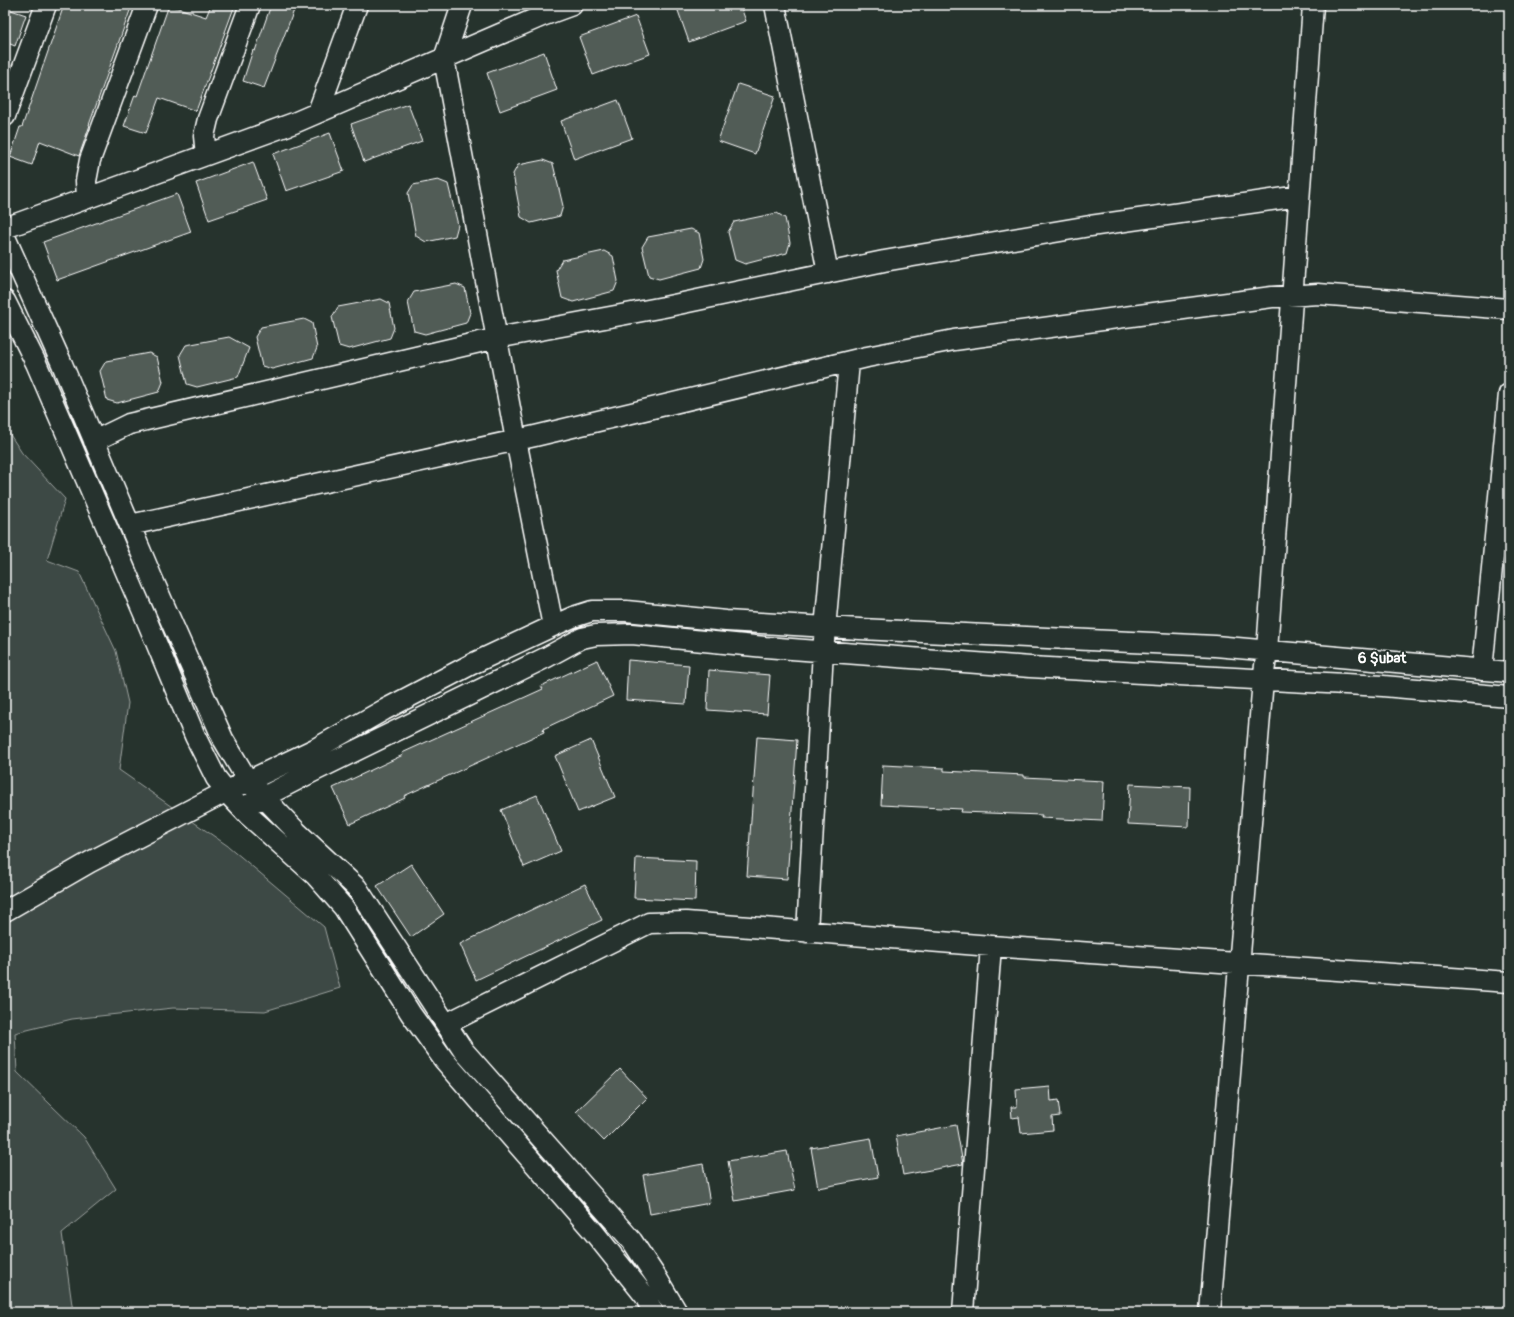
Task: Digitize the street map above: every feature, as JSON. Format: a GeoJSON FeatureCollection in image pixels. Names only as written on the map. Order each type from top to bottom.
{"type":"FeatureCollection","features":[{"type":"Feature","properties":{"kind":"street"},"geometry":{"type":"LineString","coordinates":[[5,116],[46,5]]}},
{"type":"Feature","properties":{"kind":"street"},"geometry":{"type":"LineString","coordinates":[[87,198],[86,181],[90,160],[147,5]]}},
{"type":"Feature","properties":{"kind":"street"},"geometry":{"type":"LineString","coordinates":[[206,155],[204,136],[208,118],[250,5]]}},
{"type":"Feature","properties":{"kind":"street"},"geometry":{"type":"LineString","coordinates":[[318,112],[357,5]]}},
{"type":"Feature","properties":{"kind":"street"},"geometry":{"type":"LineString","coordinates":[[462,5],[444,58],[516,440],[553,626]]}},
{"type":"Feature","properties":{"kind":"street"},"geometry":{"type":"LineString","coordinates":[[5,228],[294,123],[570,5]]}},
{"type":"Feature","properties":{"kind":"street"},"geometry":{"type":"LineString","coordinates":[[775,5],[828,273]]}},
{"type":"Feature","properties":{"kind":"street"},"geometry":{"type":"LineString","coordinates":[[1210,1312],[1263,680],[1267,651],[1313,5]]}},
{"type":"Feature","properties":{"kind":"street"},"geometry":{"type":"LineString","coordinates":[[94,440],[129,424],[497,338],[664,307],[884,261],[1090,226],[1299,196]]}},
{"type":"Feature","properties":{"kind":"street"},"geometry":{"type":"LineString","coordinates":[[5,237],[62,364],[223,739],[248,781],[297,832],[357,888],[463,1050],[632,1241],[676,1312]]}},
{"type":"Feature","properties":{"kind":"street"},"geometry":{"type":"LineString","coordinates":[[130,525],[516,440],[849,362],[954,340],[1272,297],[1318,294],[1509,309]]}},
{"type":"Feature","properties":{"kind":"street"},"geometry":{"type":"LineString","coordinates":[[5,301],[36,363],[196,736],[216,778],[242,808],[315,875],[344,908],[411,1014],[444,1060],[592,1230],[645,1296],[654,1312]]}},
{"type":"Feature","properties":{"kind":"street"},"geometry":{"type":"LineString","coordinates":[[807,932],[823,651],[849,362]]}},
{"type":"Feature","properties":{"kind":"street"},"geometry":{"type":"LineString","coordinates":[[1482,670],[1509,394]]}},
{"type":"Feature","properties":{"kind":"street"},"geometry":{"type":"LineString","coordinates":[[5,911],[90,862],[227,791],[315,749],[384,710],[474,663],[573,617],[592,611],[626,611],[726,621],[1215,646],[1509,672]]}},
{"type":"Feature","properties":{"kind":"street"},"geometry":{"type":"LineString","coordinates":[[242,808],[547,657],[582,638],[596,635],[632,634],[765,647],[1030,667],[1383,686],[1509,696]]}},
{"type":"Feature","properties":{"kind":"street"},"geometry":{"type":"LineString","coordinates":[[446,1024],[650,924],[686,922],[990,946],[1509,982]]}},
{"type":"Feature","properties":{"kind":"street"},"geometry":{"type":"LineString","coordinates":[[963,1312],[990,946]]}},
{"type":"Feature","properties":{"kind":"shaded area"},"geometry":{"type":"Polygon","coordinates":[[[5,427],[22,453],[65,499],[47,560],[79,572],[116,651],[128,703],[119,770],[228,846],[324,927],[340,988],[265,1011],[173,1008],[72,1019],[15,1033],[17,1072],[84,1137],[116,1189],[62,1233],[73,1312],[5,1312],[5,427]]]}},
{"type":"Feature","properties":{"kind":"building"},"geometry":{"type":"Polygon","coordinates":[[[64,5],[132,5],[79,156],[40,141],[32,165],[10,157],[20,127],[22,127],[64,5]]]}},
{"type":"Feature","properties":{"kind":"building"},"geometry":{"type":"Polygon","coordinates":[[[169,5],[206,17],[211,5],[235,5],[196,111],[159,98],[146,133],[124,126],[135,95],[137,96],[169,5]]]}},
{"type":"Feature","properties":{"kind":"building"},"geometry":{"type":"Polygon","coordinates":[[[271,5],[296,5],[264,88],[243,81],[253,50],[255,51],[271,5]]]}},
{"type":"Feature","properties":{"kind":"building"},"geometry":{"type":"Polygon","coordinates":[[[676,5],[740,5],[746,21],[689,42],[676,5]]]}},
{"type":"Feature","properties":{"kind":"building"},"geometry":{"type":"Polygon","coordinates":[[[5,8],[26,15],[15,46],[5,42],[5,8]]]}},
{"type":"Feature","properties":{"kind":"building"},"geometry":{"type":"Polygon","coordinates":[[[636,16],[650,54],[593,75],[579,37],[636,16]]]}},
{"type":"Feature","properties":{"kind":"building"},"geometry":{"type":"Polygon","coordinates":[[[544,52],[557,90],[500,111],[487,73],[544,52]]]}},
{"type":"Feature","properties":{"kind":"building"},"geometry":{"type":"Polygon","coordinates":[[[738,84],[775,96],[755,154],[718,141],[738,84]]]}},
{"type":"Feature","properties":{"kind":"building"},"geometry":{"type":"Polygon","coordinates":[[[618,100],[632,138],[574,159],[561,121],[618,100]]]}},
{"type":"Feature","properties":{"kind":"building"},"geometry":{"type":"Polygon","coordinates":[[[408,104],[422,141],[364,162],[351,124],[408,104]]]}},
{"type":"Feature","properties":{"kind":"building"},"geometry":{"type":"Polygon","coordinates":[[[330,133],[344,171],[286,191],[273,154],[330,133]]]}},
{"type":"Feature","properties":{"kind":"building"},"geometry":{"type":"Polygon","coordinates":[[[543,160],[553,164],[563,206],[560,216],[531,223],[521,217],[513,174],[518,165],[543,160]]]}},
{"type":"Feature","properties":{"kind":"building"},"geometry":{"type":"Polygon","coordinates":[[[253,162],[267,200],[209,220],[196,183],[253,162]]]}},
{"type":"Feature","properties":{"kind":"building"},"geometry":{"type":"Polygon","coordinates":[[[438,180],[448,184],[458,225],[455,236],[426,242],[416,236],[408,193],[413,185],[438,180]]]}},
{"type":"Feature","properties":{"kind":"building"},"geometry":{"type":"Polygon","coordinates":[[[177,194],[191,232],[57,280],[43,242],[177,194]]]}},
{"type":"Feature","properties":{"kind":"building"},"geometry":{"type":"Polygon","coordinates":[[[777,213],[785,218],[790,243],[787,253],[745,264],[735,260],[728,232],[734,222],[777,213]]]}},
{"type":"Feature","properties":{"kind":"building"},"geometry":{"type":"Polygon","coordinates":[[[691,229],[699,233],[704,259],[701,268],[659,279],[649,276],[642,247],[648,237],[691,229]]]}},
{"type":"Feature","properties":{"kind":"building"},"geometry":{"type":"Polygon","coordinates":[[[604,251],[613,256],[618,281],[614,291],[573,302],[562,298],[556,270],[562,260],[604,251]]]}},
{"type":"Feature","properties":{"kind":"building"},"geometry":{"type":"Polygon","coordinates":[[[456,284],[465,288],[470,313],[466,323],[425,334],[414,331],[408,302],[414,292],[456,284]]]}},
{"type":"Feature","properties":{"kind":"building"},"geometry":{"type":"Polygon","coordinates":[[[381,299],[389,303],[394,328],[390,338],[349,349],[339,346],[332,317],[338,307],[381,299]]]}},
{"type":"Feature","properties":{"kind":"building"},"geometry":{"type":"Polygon","coordinates":[[[304,319],[312,323],[317,348],[313,358],[272,369],[262,366],[255,337],[261,327],[304,319]]]}},
{"type":"Feature","properties":{"kind":"building"},"geometry":{"type":"Polygon","coordinates":[[[229,337],[249,348],[238,377],[197,387],[187,384],[180,355],[186,345],[229,337]]]}},
{"type":"Feature","properties":{"kind":"building"},"geometry":{"type":"Polygon","coordinates":[[[149,353],[157,357],[163,382],[159,392],[117,403],[107,400],[100,371],[106,361],[149,353]]]}},
{"type":"Feature","properties":{"kind":"building"},"geometry":{"type":"Polygon","coordinates":[[[597,660],[613,696],[543,729],[544,732],[404,796],[405,798],[350,824],[333,788],[403,755],[402,753],[543,689],[541,686],[597,660]]]}},
{"type":"Feature","properties":{"kind":"building"},"geometry":{"type":"Polygon","coordinates":[[[628,660],[689,665],[686,704],[626,700],[628,660]]]}},
{"type":"Feature","properties":{"kind":"building"},"geometry":{"type":"Polygon","coordinates":[[[709,670],[770,675],[767,714],[707,710],[709,670]]]}},
{"type":"Feature","properties":{"kind":"building"},"geometry":{"type":"Polygon","coordinates":[[[757,737],[797,740],[787,879],[747,876],[757,737]]]}},
{"type":"Feature","properties":{"kind":"building"},"geometry":{"type":"Polygon","coordinates":[[[591,740],[615,797],[578,812],[555,756],[591,740]]]}},
{"type":"Feature","properties":{"kind":"building"},"geometry":{"type":"Polygon","coordinates":[[[883,765],[944,768],[944,771],[1024,775],[1024,777],[1104,781],[1102,821],[1041,818],[1042,815],[961,812],[962,809],[881,805],[883,765]]]}},
{"type":"Feature","properties":{"kind":"building"},"geometry":{"type":"Polygon","coordinates":[[[1130,784],[1190,787],[1189,827],[1128,824],[1130,784]]]}},
{"type":"Feature","properties":{"kind":"building"},"geometry":{"type":"Polygon","coordinates":[[[537,795],[561,851],[524,867],[501,810],[537,795]]]}},
{"type":"Feature","properties":{"kind":"building"},"geometry":{"type":"Polygon","coordinates":[[[636,858],[696,861],[695,901],[634,898],[636,858]]]}},
{"type":"Feature","properties":{"kind":"building"},"geometry":{"type":"Polygon","coordinates":[[[411,864],[444,914],[411,937],[377,886],[411,864]]]}},
{"type":"Feature","properties":{"kind":"building"},"geometry":{"type":"Polygon","coordinates":[[[585,884],[602,920],[476,980],[460,944],[585,884]]]}},
{"type":"Feature","properties":{"kind":"building"},"geometry":{"type":"Polygon","coordinates":[[[620,1069],[647,1098],[604,1141],[576,1112],[620,1069]]]}},
{"type":"Feature","properties":{"kind":"building"},"geometry":{"type":"Polygon","coordinates":[[[1050,1086],[1051,1101],[1058,1100],[1060,1116],[1052,1117],[1053,1130],[1021,1133],[1019,1117],[1012,1118],[1011,1107],[1017,1107],[1016,1089],[1050,1086]]]}},
{"type":"Feature","properties":{"kind":"building"},"geometry":{"type":"Polygon","coordinates":[[[956,1125],[963,1164],[903,1175],[896,1136],[956,1125]]]}},
{"type":"Feature","properties":{"kind":"building"},"geometry":{"type":"Polygon","coordinates":[[[871,1138],[878,1177],[818,1188],[811,1148],[871,1138]]]}},
{"type":"Feature","properties":{"kind":"building"},"geometry":{"type":"Polygon","coordinates":[[[787,1151],[795,1190],[735,1201],[728,1161],[787,1151]]]}},
{"type":"Feature","properties":{"kind":"building"},"geometry":{"type":"Polygon","coordinates":[[[703,1164],[710,1203],[650,1214],[643,1175],[703,1164]]]}},
{"type":"Feature","properties":{"kind":"district","name":"6 Şubat"},"geometry":{"type":"Point","coordinates":[1382,658]}}]}
